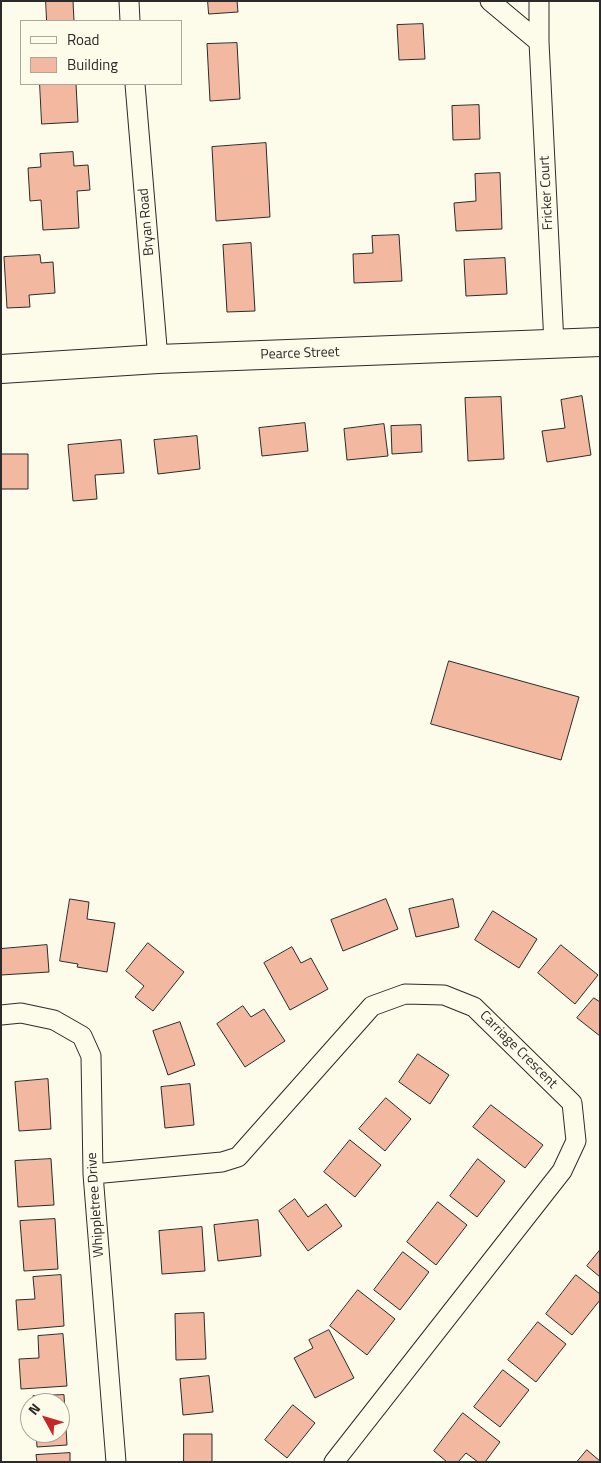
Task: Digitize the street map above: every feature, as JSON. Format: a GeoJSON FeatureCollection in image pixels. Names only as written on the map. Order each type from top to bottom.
{"type":"FeatureCollection","features":[{"type":"Feature","properties":{"kind":"street"},"geometry":{"type":"LineString","coordinates":[[129,1],[130,20]]}},
{"type":"Feature","properties":{"kind":"street"},"geometry":{"type":"LineString","coordinates":[[490,1],[539,42]]}},
{"type":"Feature","properties":{"kind":"street","name":"Fricker Court"},"geometry":{"type":"LineString","coordinates":[[539,1],[539,42],[554,344]]}},
{"type":"Feature","properties":{"kind":"street","name":"Bryan Road"},"geometry":{"type":"LineString","coordinates":[[135,85],[158,359]]}},
{"type":"Feature","properties":{"kind":"street","name":"Pearce Street"},"geometry":{"type":"LineString","coordinates":[[1,369],[158,359],[600,342]]}},
{"type":"Feature","properties":{"kind":"street","name":"Carriage Crescent"},"geometry":{"type":"LineString","coordinates":[[93,1174],[222,1162],[238,1157],[372,1006],[405,994],[444,995],[474,1007],[572,1103],[576,1141],[562,1171],[334,1462]]}},
{"type":"Feature","properties":{"kind":"street","name":"Whippletree Drive"},"geometry":{"type":"LineString","coordinates":[[1,1015],[21,1013],[54,1020],[82,1036],[91,1056],[93,1174],[116,1462]]}},
{"type":"Feature","properties":{"kind":"building"},"geometry":{"type":"Polygon","coordinates":[[[46,1],[73,1],[74,20],[47,20],[46,1]]]}},
{"type":"Feature","properties":{"kind":"building"},"geometry":{"type":"Polygon","coordinates":[[[208,1],[237,1],[238,12],[209,14],[208,1]]]}},
{"type":"Feature","properties":{"kind":"building"},"geometry":{"type":"Polygon","coordinates":[[[423,24],[425,59],[399,60],[397,25],[423,24]]]}},
{"type":"Feature","properties":{"kind":"building"},"geometry":{"type":"Polygon","coordinates":[[[237,43],[240,99],[210,101],[207,44],[237,43]]]}},
{"type":"Feature","properties":{"kind":"building"},"geometry":{"type":"Polygon","coordinates":[[[40,85],[76,85],[78,122],[42,124],[40,85]]]}},
{"type":"Feature","properties":{"kind":"building"},"geometry":{"type":"Polygon","coordinates":[[[479,105],[480,139],[453,140],[452,106],[479,105]]]}},
{"type":"Feature","properties":{"kind":"building"},"geometry":{"type":"Polygon","coordinates":[[[266,143],[270,217],[216,221],[212,147],[266,143]]]}},
{"type":"Feature","properties":{"kind":"building"},"geometry":{"type":"Polygon","coordinates":[[[73,152],[74,166],[88,165],[90,190],[77,191],[79,228],[43,230],[41,200],[30,201],[28,168],[41,167],[40,154],[73,152]]]}},
{"type":"Feature","properties":{"kind":"building"},"geometry":{"type":"Polygon","coordinates":[[[500,173],[502,229],[456,231],[454,203],[476,201],[475,174],[500,173]]]}},
{"type":"Feature","properties":{"kind":"building"},"geometry":{"type":"Polygon","coordinates":[[[399,235],[402,281],[354,283],[353,254],[373,253],[372,236],[399,235]]]}},
{"type":"Feature","properties":{"kind":"building"},"geometry":{"type":"Polygon","coordinates":[[[251,243],[255,311],[227,312],[223,245],[251,243]]]}},
{"type":"Feature","properties":{"kind":"building"},"geometry":{"type":"Polygon","coordinates":[[[40,255],[41,263],[53,262],[55,293],[29,295],[30,307],[7,308],[4,257],[40,255]]]}},
{"type":"Feature","properties":{"kind":"building"},"geometry":{"type":"Polygon","coordinates":[[[505,258],[507,294],[466,296],[464,260],[505,258]]]}},
{"type":"Feature","properties":{"kind":"building"},"geometry":{"type":"Polygon","coordinates":[[[582,396],[591,455],[547,462],[542,431],[565,428],[561,400],[582,396]]]}},
{"type":"Feature","properties":{"kind":"building"},"geometry":{"type":"Polygon","coordinates":[[[501,397],[504,459],[468,461],[465,398],[501,397]]]}},
{"type":"Feature","properties":{"kind":"building"},"geometry":{"type":"Polygon","coordinates":[[[305,423],[308,451],[262,456],[259,428],[305,423]]]}},
{"type":"Feature","properties":{"kind":"building"},"geometry":{"type":"Polygon","coordinates":[[[384,424],[388,456],[347,460],[344,429],[384,424]]]}},
{"type":"Feature","properties":{"kind":"building"},"geometry":{"type":"Polygon","coordinates":[[[421,425],[422,452],[392,454],[391,426],[421,425]]]}},
{"type":"Feature","properties":{"kind":"building"},"geometry":{"type":"Polygon","coordinates":[[[197,436],[200,469],[158,474],[154,440],[197,436]]]}},
{"type":"Feature","properties":{"kind":"building"},"geometry":{"type":"Polygon","coordinates":[[[121,440],[124,473],[95,475],[97,499],[73,501],[68,445],[121,440]]]}},
{"type":"Feature","properties":{"kind":"building"},"geometry":{"type":"Polygon","coordinates":[[[1,454],[28,454],[28,489],[1,489],[1,454]]]}},
{"type":"Feature","properties":{"kind":"building"},"geometry":{"type":"Polygon","coordinates":[[[449,661],[579,697],[561,760],[431,724],[449,661]]]}},
{"type":"Feature","properties":{"kind":"building"},"geometry":{"type":"Polygon","coordinates":[[[70,899],[89,902],[87,919],[115,923],[107,972],[77,967],[78,964],[60,961],[70,899]]]}},
{"type":"Feature","properties":{"kind":"building"},"geometry":{"type":"Polygon","coordinates":[[[386,899],[398,929],[343,951],[331,920],[386,899]]]}},
{"type":"Feature","properties":{"kind":"building"},"geometry":{"type":"Polygon","coordinates":[[[453,899],[459,927],[416,937],[409,909],[453,899]]]}},
{"type":"Feature","properties":{"kind":"building"},"geometry":{"type":"Polygon","coordinates":[[[493,911],[537,939],[519,968],[475,940],[493,911]]]}},
{"type":"Feature","properties":{"kind":"building"},"geometry":{"type":"Polygon","coordinates":[[[148,943],[184,972],[153,1011],[135,997],[144,986],[126,971],[148,943]]]}},
{"type":"Feature","properties":{"kind":"building"},"geometry":{"type":"Polygon","coordinates":[[[47,945],[49,972],[1,975],[1,949],[47,945]]]}},
{"type":"Feature","properties":{"kind":"building"},"geometry":{"type":"Polygon","coordinates":[[[561,945],[598,975],[575,1004],[538,973],[561,945]]]}},
{"type":"Feature","properties":{"kind":"building"},"geometry":{"type":"Polygon","coordinates":[[[292,947],[301,963],[311,958],[328,989],[290,1010],[264,963],[292,947]]]}},
{"type":"Feature","properties":{"kind":"building"},"geometry":{"type":"Polygon","coordinates":[[[594,998],[600,1002],[600,1036],[577,1018],[594,998]]]}},
{"type":"Feature","properties":{"kind":"building"},"geometry":{"type":"Polygon","coordinates":[[[243,1006],[251,1017],[264,1009],[285,1041],[245,1067],[217,1024],[243,1006]]]}},
{"type":"Feature","properties":{"kind":"building"},"geometry":{"type":"Polygon","coordinates":[[[180,1022],[195,1065],[168,1075],[153,1031],[180,1022]]]}},
{"type":"Feature","properties":{"kind":"building"},"geometry":{"type":"Polygon","coordinates":[[[418,1054],[449,1075],[430,1104],[399,1082],[418,1054]]]}},
{"type":"Feature","properties":{"kind":"building"},"geometry":{"type":"Polygon","coordinates":[[[48,1079],[51,1129],[19,1131],[15,1082],[48,1079]]]}},
{"type":"Feature","properties":{"kind":"building"},"geometry":{"type":"Polygon","coordinates":[[[190,1084],[194,1125],[165,1128],[161,1087],[190,1084]]]}},
{"type":"Feature","properties":{"kind":"building"},"geometry":{"type":"Polygon","coordinates":[[[386,1098],[411,1119],[385,1151],[359,1129],[386,1098]]]}},
{"type":"Feature","properties":{"kind":"building"},"geometry":{"type":"Polygon","coordinates":[[[491,1105],[543,1145],[525,1168],[473,1127],[491,1105]]]}},
{"type":"Feature","properties":{"kind":"building"},"geometry":{"type":"Polygon","coordinates":[[[350,1140],[381,1165],[355,1197],[324,1172],[350,1140]]]}},
{"type":"Feature","properties":{"kind":"building"},"geometry":{"type":"Polygon","coordinates":[[[51,1159],[54,1205],[18,1207],[15,1161],[51,1159]]]}},
{"type":"Feature","properties":{"kind":"building"},"geometry":{"type":"Polygon","coordinates":[[[478,1159],[505,1181],[477,1217],[450,1196],[478,1159]]]}},
{"type":"Feature","properties":{"kind":"building"},"geometry":{"type":"Polygon","coordinates":[[[295,1199],[308,1217],[326,1204],[342,1226],[308,1251],[279,1211],[295,1199]]]}},
{"type":"Feature","properties":{"kind":"building"},"geometry":{"type":"Polygon","coordinates":[[[438,1202],[467,1225],[436,1265],[407,1242],[438,1202]]]}},
{"type":"Feature","properties":{"kind":"building"},"geometry":{"type":"Polygon","coordinates":[[[55,1219],[58,1269],[24,1271],[20,1221],[55,1219]]]}},
{"type":"Feature","properties":{"kind":"building"},"geometry":{"type":"Polygon","coordinates":[[[258,1220],[261,1256],[218,1261],[214,1225],[258,1220]]]}},
{"type":"Feature","properties":{"kind":"building"},"geometry":{"type":"Polygon","coordinates":[[[202,1227],[205,1271],[162,1274],[159,1231],[202,1227]]]}},
{"type":"Feature","properties":{"kind":"building"},"geometry":{"type":"Polygon","coordinates":[[[600,1250],[600,1277],[587,1266],[600,1250]]]}},
{"type":"Feature","properties":{"kind":"building"},"geometry":{"type":"Polygon","coordinates":[[[403,1252],[429,1272],[400,1310],[374,1290],[403,1252]]]}},
{"type":"Feature","properties":{"kind":"building"},"geometry":{"type":"Polygon","coordinates":[[[61,1275],[64,1326],[18,1330],[16,1300],[35,1299],[33,1277],[61,1275]]]}},
{"type":"Feature","properties":{"kind":"building"},"geometry":{"type":"Polygon","coordinates":[[[576,1275],[600,1294],[600,1300],[572,1335],[546,1314],[576,1275]]]}},
{"type":"Feature","properties":{"kind":"building"},"geometry":{"type":"Polygon","coordinates":[[[358,1290],[395,1319],[367,1355],[330,1326],[358,1290]]]}},
{"type":"Feature","properties":{"kind":"building"},"geometry":{"type":"Polygon","coordinates":[[[204,1313],[206,1359],[176,1360],[175,1314],[204,1313]]]}},
{"type":"Feature","properties":{"kind":"building"},"geometry":{"type":"Polygon","coordinates":[[[538,1322],[566,1344],[536,1382],[508,1360],[538,1322]]]}},
{"type":"Feature","properties":{"kind":"building"},"geometry":{"type":"Polygon","coordinates":[[[329,1330],[354,1378],[315,1398],[294,1358],[313,1348],[309,1340],[329,1330]]]}},
{"type":"Feature","properties":{"kind":"building"},"geometry":{"type":"Polygon","coordinates":[[[63,1334],[67,1386],[21,1389],[19,1359],[39,1358],[38,1336],[63,1334]]]}},
{"type":"Feature","properties":{"kind":"building"},"geometry":{"type":"Polygon","coordinates":[[[503,1370],[529,1390],[500,1427],[474,1407],[503,1370]]]}},
{"type":"Feature","properties":{"kind":"building"},"geometry":{"type":"Polygon","coordinates":[[[209,1376],[213,1412],[183,1415],[180,1379],[209,1376]]]}},
{"type":"Feature","properties":{"kind":"building"},"geometry":{"type":"Polygon","coordinates":[[[293,1405],[315,1423],[287,1458],[265,1440],[293,1405]]]}},
{"type":"Feature","properties":{"kind":"building"},"geometry":{"type":"Polygon","coordinates":[[[463,1413],[500,1442],[485,1462],[478,1462],[466,1453],[458,1462],[447,1462],[434,1451],[463,1413]]]}},
{"type":"Feature","properties":{"kind":"building"},"geometry":{"type":"Polygon","coordinates":[[[184,1434],[212,1434],[212,1462],[184,1462],[184,1434]]]}},
{"type":"Feature","properties":{"kind":"building"},"geometry":{"type":"Polygon","coordinates":[[[37,1443],[67,1443],[67,1445],[37,1447],[37,1443]]]}},
{"type":"Feature","properties":{"kind":"building"},"geometry":{"type":"Polygon","coordinates":[[[587,1450],[600,1461],[600,1462],[577,1462],[587,1450]]]}},
{"type":"Feature","properties":{"kind":"building"},"geometry":{"type":"Polygon","coordinates":[[[70,1453],[70,1462],[37,1462],[36,1455],[70,1453]]]}}]}
